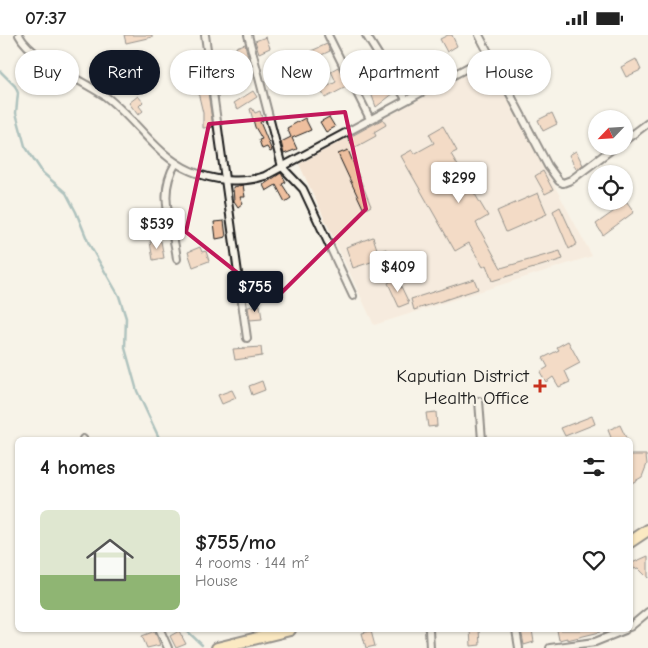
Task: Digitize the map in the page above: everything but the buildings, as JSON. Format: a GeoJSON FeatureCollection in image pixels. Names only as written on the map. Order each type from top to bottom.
{"type":"FeatureCollection","features":[{"type":"Feature","properties":{"kind":"main road"},"geometry":{"type":"LineString","coordinates":[[633,540],[648,530]]}},
{"type":"Feature","properties":{"kind":"main road"},"geometry":{"type":"LineString","coordinates":[[217,648],[282,632]]}},
{"type":"Feature","properties":{"kind":"street"},"geometry":{"type":"LineString","coordinates":[[19,35],[29,48],[112,102],[176,163],[192,171],[226,180],[259,178],[467,67]]}},
{"type":"Feature","properties":{"kind":"street"},"geometry":{"type":"LineString","coordinates":[[205,35],[247,338]]}},
{"type":"Feature","properties":{"kind":"street"},"geometry":{"type":"LineString","coordinates":[[248,35],[282,167],[303,189],[353,296]]}},
{"type":"Feature","properties":{"kind":"street"},"geometry":{"type":"LineString","coordinates":[[328,35],[370,119]]}},
{"type":"Feature","properties":{"kind":"street"},"geometry":{"type":"LineString","coordinates":[[366,35],[406,99]]}},
{"type":"Feature","properties":{"kind":"street"},"geometry":{"type":"LineString","coordinates":[[479,35],[488,50]]}},
{"type":"Feature","properties":{"kind":"street"},"geometry":{"type":"LineString","coordinates":[[512,95],[548,166],[558,181],[563,183],[571,180],[604,155]]}},
{"type":"Feature","properties":{"kind":"street"},"geometry":{"type":"LineString","coordinates":[[633,134],[648,123]]}},
{"type":"Feature","properties":{"kind":"street"},"geometry":{"type":"LineString","coordinates":[[176,163],[167,181],[165,193],[178,259]]}},
{"type":"Feature","properties":{"kind":"street"},"geometry":{"type":"LineString","coordinates":[[479,401],[482,437]]}},
{"type":"Feature","properties":{"kind":"street"},"geometry":{"type":"LineString","coordinates":[[633,624],[648,612]]}},
{"type":"Feature","properties":{"kind":"street"},"geometry":{"type":"LineString","coordinates":[[161,632],[168,648]]}},
{"type":"Feature","properties":{"kind":"street"},"geometry":{"type":"LineString","coordinates":[[429,632],[430,648]]}},
{"type":"Feature","properties":{"kind":"street"},"geometry":{"type":"LineString","coordinates":[[516,632],[519,648]]}},
{"type":"Feature","properties":{"kind":"street"},"geometry":{"type":"LineString","coordinates":[[550,648],[595,642],[616,632]]}},
{"type":"Feature","properties":{"kind":"highlighted area"},"geometry":{"type":"Polygon","coordinates":[[[345,112],[366,209],[273,301],[186,232],[209,124],[345,112]]]}},
{"type":"Feature","properties":{"kind":"shaded area"},"geometry":{"type":"Polygon","coordinates":[[[467,73],[467,95],[506,95],[592,256],[374,325],[299,164],[427,95],[457,95],[457,79],[467,73]]]}},
{"type":"Feature","properties":{"kind":"waterway"},"geometry":{"type":"LineString","coordinates":[[0,71],[15,86],[18,93],[16,113],[25,146],[43,173],[66,193],[89,244],[119,296],[126,318],[125,348],[137,391],[159,437]]}},
{"type":"Feature","properties":{"kind":"waterway"},"geometry":{"type":"LineString","coordinates":[[188,632],[202,645]]}},
{"type":"Feature","properties":{"kind":"place","name":"Kaputian District Health Office"},"geometry":{"type":"Point","coordinates":[540,386]}}]}
